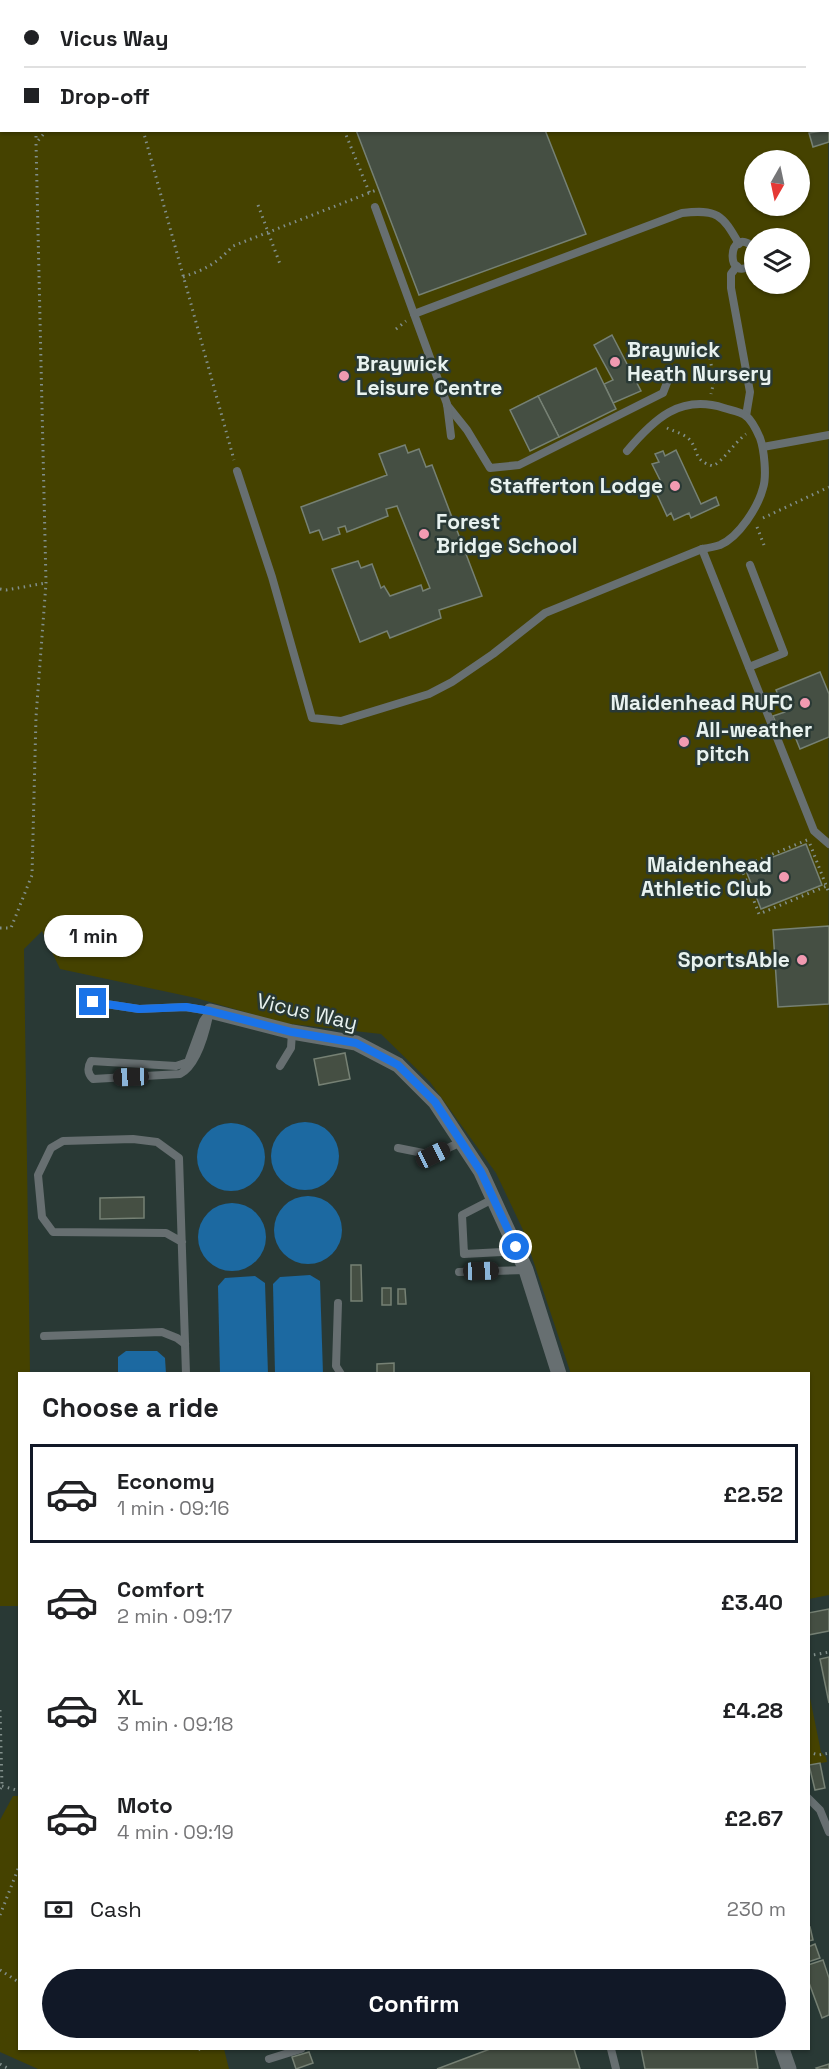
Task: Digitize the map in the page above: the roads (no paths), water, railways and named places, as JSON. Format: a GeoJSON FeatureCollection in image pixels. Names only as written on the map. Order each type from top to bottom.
{"type":"FeatureCollection","features":[{"type":"Feature","properties":{"kind":"street","name":"Vicus Way"},"geometry":{"type":"LineString","coordinates":[[210,1011],[292,1032],[356,1043],[398,1065],[435,1102],[481,1172],[516,1247],[526,1270],[558,1372]]}},
{"type":"Feature","properties":{"kind":"street"},"geometry":{"type":"LineString","coordinates":[[782,2050],[789,2069]]}},
{"type":"Feature","properties":{"kind":"lane"},"geometry":{"type":"LineString","coordinates":[[375,207],[447,404],[451,436]]}},
{"type":"Feature","properties":{"kind":"lane"},"geometry":{"type":"LineString","coordinates":[[414,314],[682,213],[703,211],[715,214],[723,220],[739,244]]}},
{"type":"Feature","properties":{"kind":"lane"},"geometry":{"type":"LineString","coordinates":[[744,243],[733,249],[731,256],[737,266],[744,268]]}},
{"type":"Feature","properties":{"kind":"lane"},"geometry":{"type":"LineString","coordinates":[[737,266],[731,274],[731,288],[750,392],[746,416]]}},
{"type":"Feature","properties":{"kind":"lane"},"geometry":{"type":"LineString","coordinates":[[447,404],[467,430],[490,468],[519,465],[663,393],[668,380]]}},
{"type":"Feature","properties":{"kind":"lane"},"geometry":{"type":"LineString","coordinates":[[237,471],[272,577],[312,718],[341,721],[429,694],[477,665],[545,613],[702,549],[721,544],[738,530],[755,507],[764,486],[764,447],[756,430],[746,416],[710,404],[691,403],[666,413],[644,431],[627,451]]}},
{"type":"Feature","properties":{"kind":"lane"},"geometry":{"type":"LineString","coordinates":[[764,447],[829,435]]}},
{"type":"Feature","properties":{"kind":"lane"},"geometry":{"type":"LineString","coordinates":[[702,549],[814,831],[829,844]]}},
{"type":"Feature","properties":{"kind":"lane"},"geometry":{"type":"LineString","coordinates":[[749,668],[784,653],[750,566]]}},
{"type":"Feature","properties":{"kind":"lane"},"geometry":{"type":"LineString","coordinates":[[93,1002],[139,1009],[186,1007],[210,1011]]}},
{"type":"Feature","properties":{"kind":"lane"},"geometry":{"type":"LineString","coordinates":[[210,1011],[193,1065],[188,1071],[170,1076],[93,1079],[88,1074],[87,1068],[91,1061],[176,1066],[188,1062],[203,1021],[210,1011]]}},
{"type":"Feature","properties":{"kind":"lane"},"geometry":{"type":"LineString","coordinates":[[280,1066],[291,1048],[292,1032]]}},
{"type":"Feature","properties":{"kind":"lane"},"geometry":{"type":"LineString","coordinates":[[182,1242],[166,1233],[53,1232],[42,1217],[38,1175],[51,1149],[63,1141],[133,1139],[157,1142],[179,1158],[182,1242],[186,1372]]}},
{"type":"Feature","properties":{"kind":"lane"},"geometry":{"type":"LineString","coordinates":[[398,1148],[433,1155],[461,1142]]}},
{"type":"Feature","properties":{"kind":"lane"},"geometry":{"type":"LineString","coordinates":[[493,1199],[462,1215],[464,1254],[502,1252],[516,1247]]}},
{"type":"Feature","properties":{"kind":"lane"},"geometry":{"type":"LineString","coordinates":[[459,1272],[526,1270]]}},
{"type":"Feature","properties":{"kind":"lane"},"geometry":{"type":"LineString","coordinates":[[338,1303],[336,1366],[340,1372]]}},
{"type":"Feature","properties":{"kind":"lane"},"geometry":{"type":"LineString","coordinates":[[44,1336],[162,1332],[185,1344]]}},
{"type":"Feature","properties":{"kind":"lane"},"geometry":{"type":"LineString","coordinates":[[810,1800],[820,1810],[829,1832]]}},
{"type":"Feature","properties":{"kind":"lane"},"geometry":{"type":"LineString","coordinates":[[269,2059],[298,2050]]}},
{"type":"Feature","properties":{"kind":"lane"},"geometry":{"type":"LineString","coordinates":[[611,2050],[616,2069]]}},
{"type":"Feature","properties":{"kind":"water"},"geometry":{"type":"Polygon","coordinates":[[[298,1122],[312,1122],[324,1127],[334,1137],[339,1156],[334,1175],[324,1185],[312,1190],[298,1190],[286,1185],[276,1175],[271,1163],[271,1149],[276,1137],[286,1127],[298,1122]]]}},
{"type":"Feature","properties":{"kind":"water"},"geometry":{"type":"Polygon","coordinates":[[[224,1123],[238,1123],[250,1128],[260,1138],[265,1157],[260,1176],[250,1186],[238,1191],[224,1191],[212,1186],[202,1176],[197,1164],[197,1150],[202,1138],[212,1128],[224,1123]]]}},
{"type":"Feature","properties":{"kind":"water"},"geometry":{"type":"Polygon","coordinates":[[[315,1196],[327,1202],[336,1211],[342,1223],[340,1243],[332,1254],[315,1264],[301,1264],[284,1254],[276,1243],[274,1223],[284,1206],[295,1198],[315,1196]]]}},
{"type":"Feature","properties":{"kind":"water"},"geometry":{"type":"Polygon","coordinates":[[[225,1203],[239,1203],[251,1208],[261,1218],[266,1237],[261,1256],[251,1266],[239,1271],[225,1271],[213,1266],[203,1256],[198,1244],[198,1230],[203,1218],[213,1208],[225,1203]]]}},
{"type":"Feature","properties":{"kind":"water"},"geometry":{"type":"Polygon","coordinates":[[[310,1275],[320,1281],[323,1372],[275,1372],[273,1284],[280,1277],[310,1275]]]}},
{"type":"Feature","properties":{"kind":"water"},"geometry":{"type":"Polygon","coordinates":[[[255,1276],[265,1283],[268,1372],[220,1372],[218,1286],[225,1278],[255,1276]]]}},
{"type":"Feature","properties":{"kind":"water"},"geometry":{"type":"Polygon","coordinates":[[[126,1351],[157,1351],[165,1358],[166,1372],[118,1372],[118,1357],[126,1351]]]}},
{"type":"Feature","properties":{"kind":"place","name":"Braywick Heath Nursery"},"geometry":{"type":"Point","coordinates":[615,362]}},
{"type":"Feature","properties":{"kind":"place","name":"Braywick Leisure Centre"},"geometry":{"type":"Point","coordinates":[344,376]}},
{"type":"Feature","properties":{"kind":"place","name":"Stafferton Lodge"},"geometry":{"type":"Point","coordinates":[675,486]}},
{"type":"Feature","properties":{"kind":"place","name":"Forest Bridge School"},"geometry":{"type":"Point","coordinates":[424,534]}},
{"type":"Feature","properties":{"kind":"place","name":"Maidenhead RUFC"},"geometry":{"type":"Point","coordinates":[805,703]}},
{"type":"Feature","properties":{"kind":"place","name":"All-weather pitch"},"geometry":{"type":"Point","coordinates":[684,742]}},
{"type":"Feature","properties":{"kind":"place","name":"Maidenhead Athletic Club"},"geometry":{"type":"Point","coordinates":[784,877]}},
{"type":"Feature","properties":{"kind":"place","name":"SportsAble"},"geometry":{"type":"Point","coordinates":[802,960]}}]}
